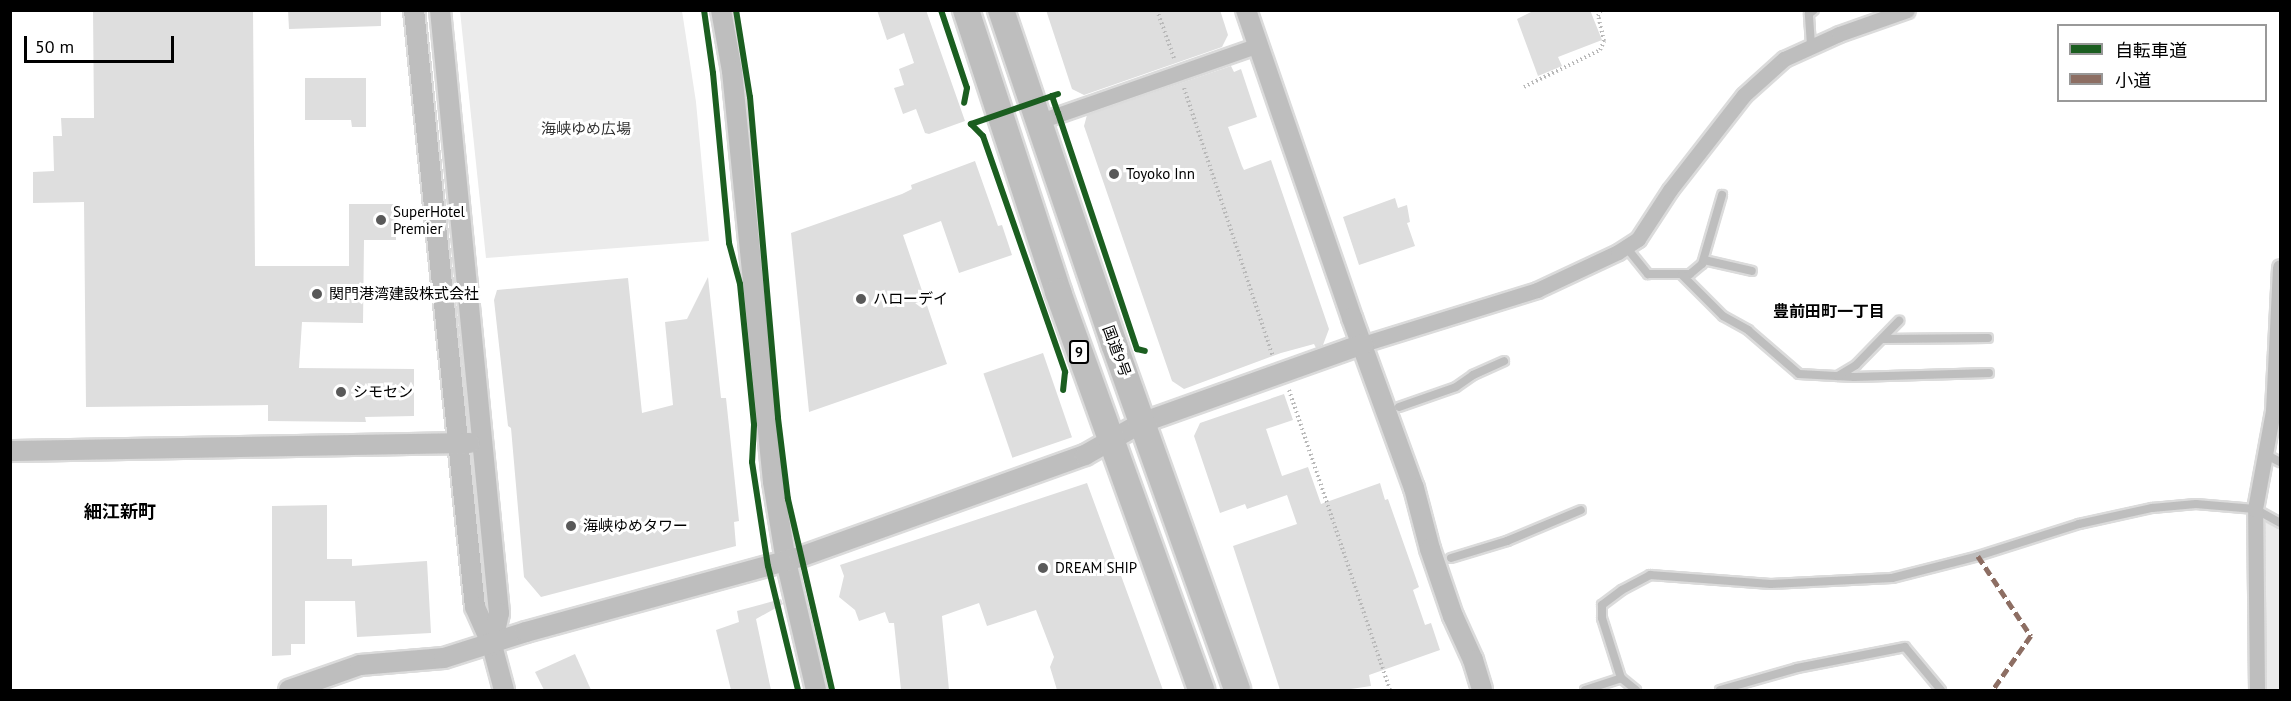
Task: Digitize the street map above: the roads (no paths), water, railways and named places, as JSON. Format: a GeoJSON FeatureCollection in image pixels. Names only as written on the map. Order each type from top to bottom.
{"type":"FeatureCollection","features":[{"type":"Feature","properties":{"kind":"highway","name":"9"},"geometry":{"type":"LineString","coordinates":[[966,10],[1058,292],[1201,690]]}},
{"type":"Feature","properties":{"kind":"highway","name":"国道9号"},"geometry":{"type":"LineString","coordinates":[[1001,10],[1141,423],[1237,690]]}},
{"type":"Feature","properties":{"kind":"street"},"geometry":{"type":"LineString","coordinates":[[414,10],[475,607],[492,645],[504,690]]}},
{"type":"Feature","properties":{"kind":"street"},"geometry":{"type":"LineString","coordinates":[[440,10],[499,613],[492,645]]}},
{"type":"Feature","properties":{"kind":"street"},"geometry":{"type":"LineString","coordinates":[[721,10],[732,71],[772,482],[786,561],[816,690]]}},
{"type":"Feature","properties":{"kind":"street"},"geometry":{"type":"LineString","coordinates":[[1246,10],[1352,318],[1364,345],[1414,488],[1430,549],[1453,616],[1473,660],[1482,690]]}},
{"type":"Feature","properties":{"kind":"street"},"geometry":{"type":"LineString","coordinates":[[289,690],[360,665],[436,659],[492,645],[526,633],[786,561],[1085,455],[1112,442],[1141,423],[1364,345],[1537,290],[1626,247],[1638,238],[1670,190],[1744,95],[1784,59],[1811,45],[1907,10]]}},
{"type":"Feature","properties":{"kind":"street"},"geometry":{"type":"LineString","coordinates":[[1040,121],[1178,70],[1258,45]]}},
{"type":"Feature","properties":{"kind":"street"},"geometry":{"type":"LineString","coordinates":[[2257,690],[2254,509],[2279,372],[2280,267]]}},
{"type":"Feature","properties":{"kind":"street"},"geometry":{"type":"LineString","coordinates":[[10,451],[484,443]]}},
{"type":"Feature","properties":{"kind":"lane"},"geometry":{"type":"LineString","coordinates":[[1811,45],[1809,14],[1814,10]]}},
{"type":"Feature","properties":{"kind":"lane"},"geometry":{"type":"LineString","coordinates":[[1626,247],[1648,274],[1683,275],[1697,270],[1704,260],[1722,195]]}},
{"type":"Feature","properties":{"kind":"lane"},"geometry":{"type":"LineString","coordinates":[[1704,260],[1752,271]]}},
{"type":"Feature","properties":{"kind":"lane"},"geometry":{"type":"LineString","coordinates":[[1683,275],[1723,316],[1748,330],[1799,374],[1837,377],[1989,373]]}},
{"type":"Feature","properties":{"kind":"lane"},"geometry":{"type":"LineString","coordinates":[[1837,377],[1856,365],[1899,321]]}},
{"type":"Feature","properties":{"kind":"lane"},"geometry":{"type":"LineString","coordinates":[[1883,339],[1988,338]]}},
{"type":"Feature","properties":{"kind":"lane"},"geometry":{"type":"LineString","coordinates":[[1399,407],[1456,387],[1473,375],[1504,361]]}},
{"type":"Feature","properties":{"kind":"lane"},"geometry":{"type":"LineString","coordinates":[[2265,454],[2280,462]]}},
{"type":"Feature","properties":{"kind":"lane"},"geometry":{"type":"LineString","coordinates":[[1636,690],[1621,678],[1602,618],[1602,605],[1622,590],[1650,575],[1772,584],[1892,578],[1978,556],[2079,524],[2152,508],[2196,504],[2254,509],[2280,523]]}},
{"type":"Feature","properties":{"kind":"lane"},"geometry":{"type":"LineString","coordinates":[[1451,558],[1507,542],[1581,510]]}},
{"type":"Feature","properties":{"kind":"lane"},"geometry":{"type":"LineString","coordinates":[[1720,690],[1797,668],[1905,647],[1941,690]]}},
{"type":"Feature","properties":{"kind":"lane"},"geometry":{"type":"LineString","coordinates":[[1585,690],[1621,678]]}},
{"type":"Feature","properties":{"kind":"place","name":"Toyoko Inn"},"geometry":{"type":"Point","coordinates":[1114,174]}},
{"type":"Feature","properties":{"kind":"place","name":"SuperHotel Premier"},"geometry":{"type":"Point","coordinates":[381,220]}},
{"type":"Feature","properties":{"kind":"place","name":"関門港湾建設株式会社"},"geometry":{"type":"Point","coordinates":[317,294]}},
{"type":"Feature","properties":{"kind":"place","name":"ハローデイ"},"geometry":{"type":"Point","coordinates":[861,299]}},
{"type":"Feature","properties":{"kind":"place","name":"シモセン"},"geometry":{"type":"Point","coordinates":[341,392]}},
{"type":"Feature","properties":{"kind":"place","name":"海峡ゆめタワー"},"geometry":{"type":"Point","coordinates":[571,526]}},
{"type":"Feature","properties":{"kind":"place","name":"DREAM SHIP"},"geometry":{"type":"Point","coordinates":[1043,568]}},
{"type":"Feature","properties":{"kind":"district","name":"豊前田町一丁目"},"geometry":{"type":"Point","coordinates":[1829,311]}},
{"type":"Feature","properties":{"kind":"district","name":"細江新町"},"geometry":{"type":"Point","coordinates":[120,512]}},
{"type":"Feature","properties":{"kind":"park label","name":"海峡ゆめ広場"},"geometry":{"type":"Point","coordinates":[586,129]}}]}
